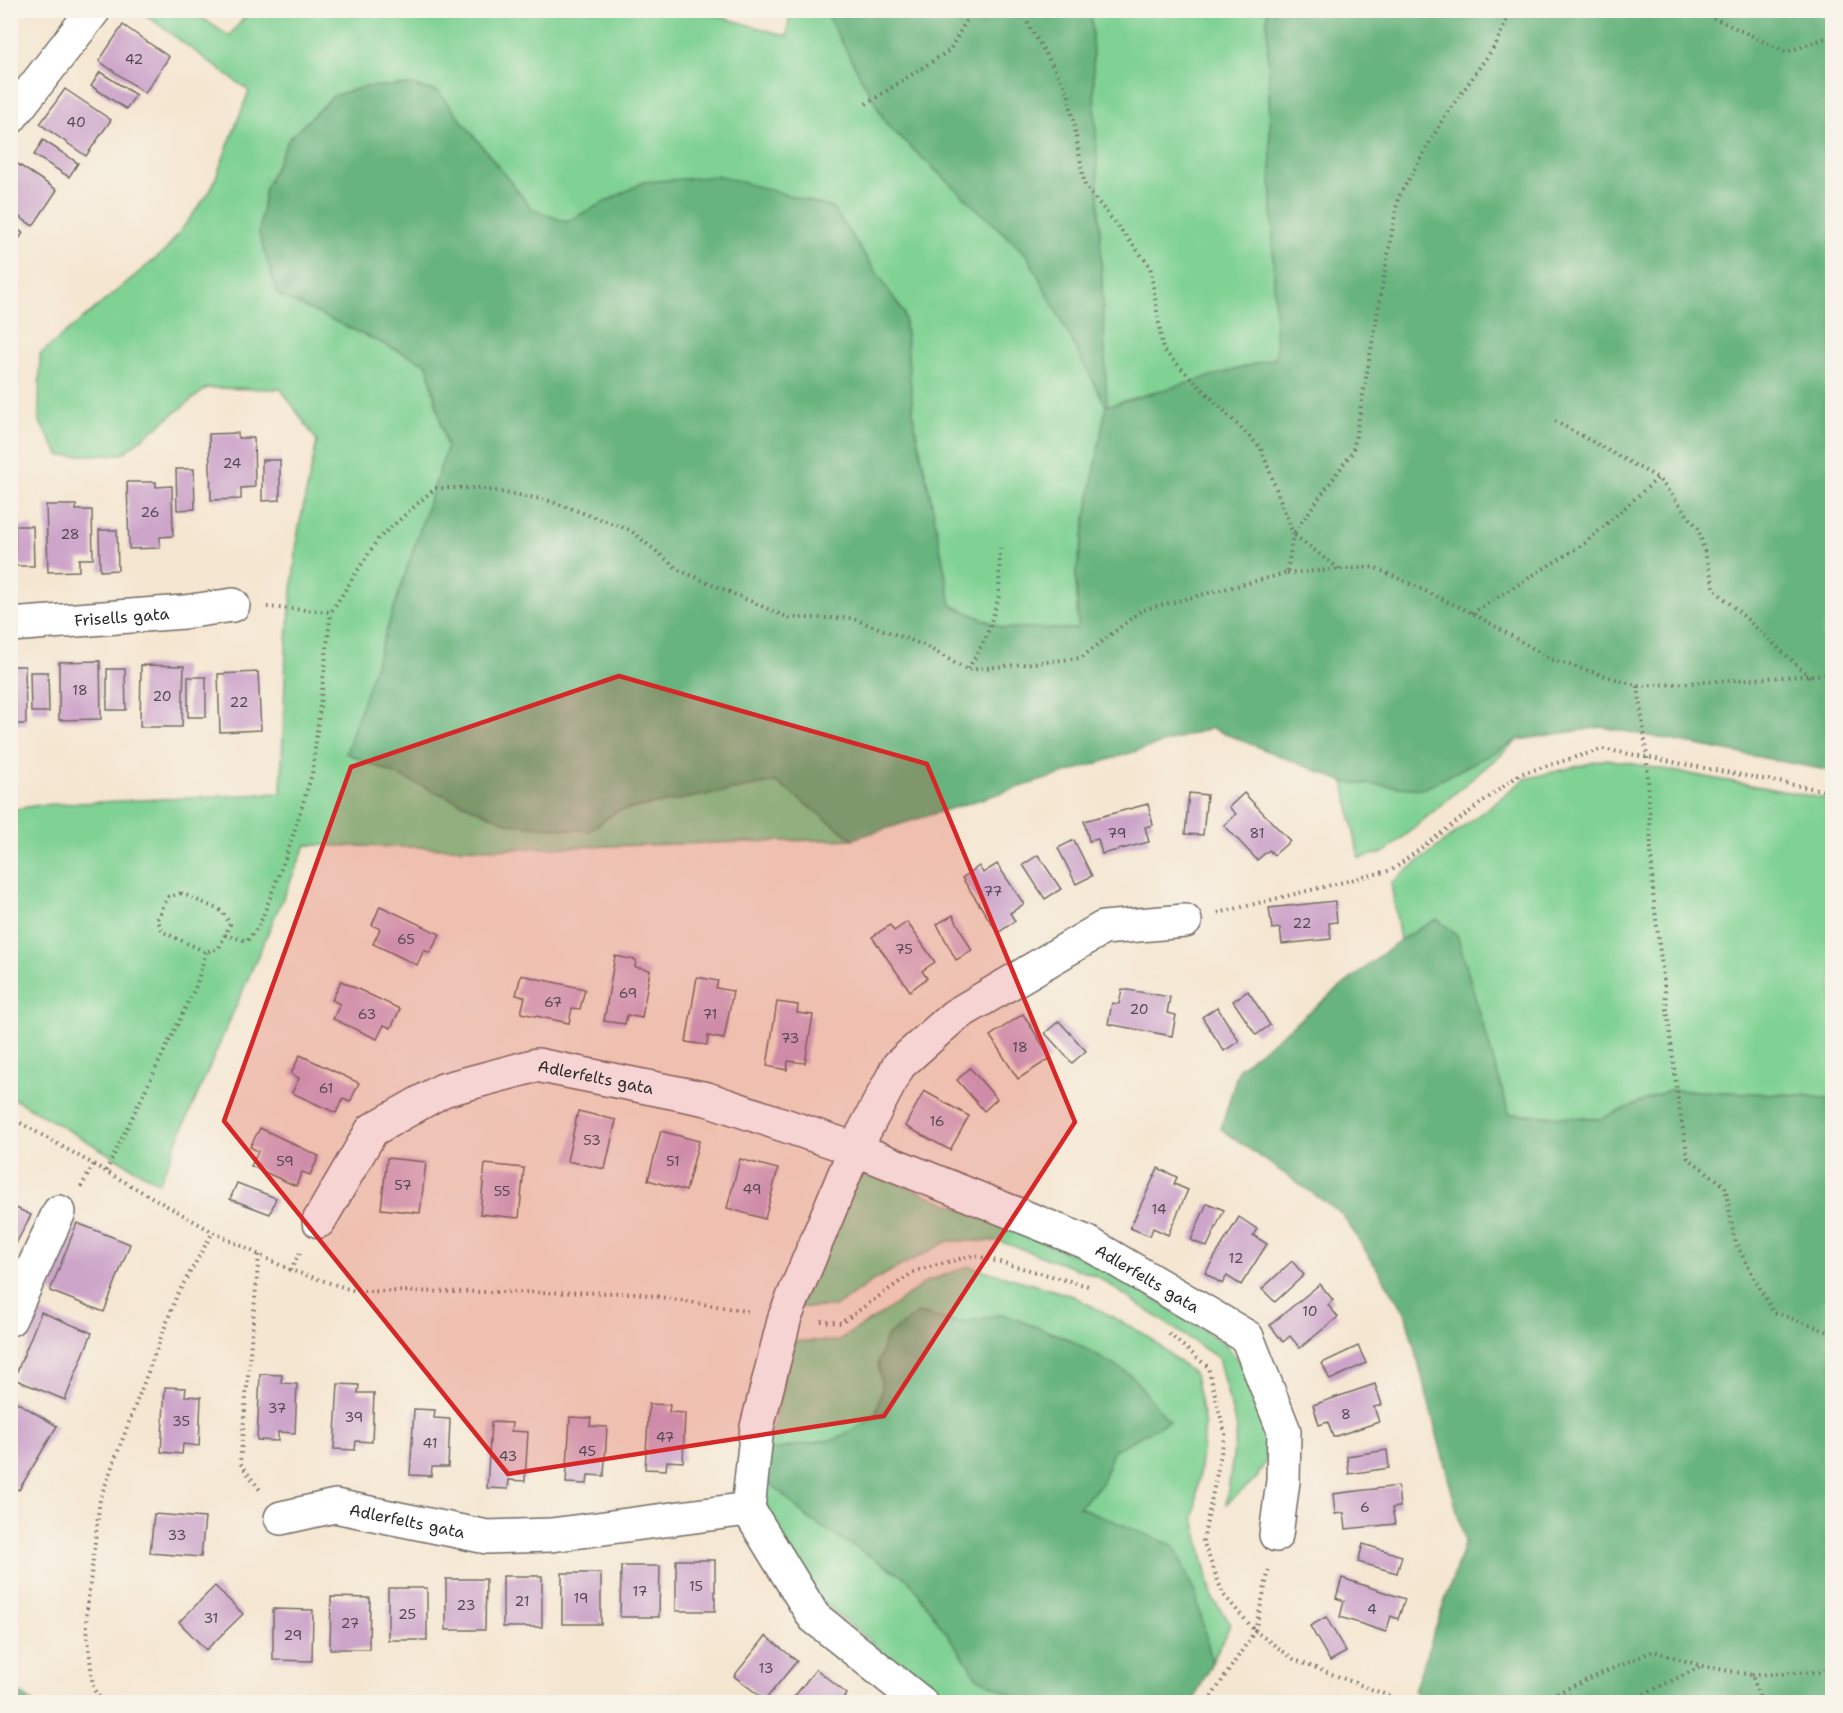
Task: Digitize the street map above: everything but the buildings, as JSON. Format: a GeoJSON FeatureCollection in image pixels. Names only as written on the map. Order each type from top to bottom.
{"type":"FeatureCollection","features":[{"type":"Feature","properties":{"kind":"street"},"geometry":{"type":"LineString","coordinates":[[10,118],[94,10]]}},
{"type":"Feature","properties":{"kind":"street","name":"Frisells gata"},"geometry":{"type":"LineString","coordinates":[[10,626],[184,612],[233,604]]}},
{"type":"Feature","properties":{"kind":"street"},"geometry":{"type":"LineString","coordinates":[[920,1702],[814,1617],[748,1509],[757,1427],[785,1317],[855,1149],[899,1065],[954,1016],[1103,928],[1185,921]]}},
{"type":"Feature","properties":{"kind":"street","name":"Adlerfelts gata"},"geometry":{"type":"LineString","coordinates":[[319,1221],[372,1130],[442,1090],[537,1065],[706,1098],[855,1149],[1086,1242],[1247,1337],[1284,1431],[1283,1480],[1276,1535]]}},
{"type":"Feature","properties":{"kind":"street"},"geometry":{"type":"LineString","coordinates":[[10,1319],[59,1212]]}},
{"type":"Feature","properties":{"kind":"street","name":"Adlerfelts gata"},"geometry":{"type":"LineString","coordinates":[[281,1518],[335,1506],[487,1537],[551,1535],[748,1509]]}},
{"type":"Feature","properties":{"kind":"path"},"geometry":{"type":"LineString","coordinates":[[866,104],[950,50],[972,10]]}},
{"type":"Feature","properties":{"kind":"path"},"geometry":{"type":"LineString","coordinates":[[1020,10],[1068,92],[1086,186],[1150,266],[1163,350],[1261,448],[1293,534],[1339,569]]}},
{"type":"Feature","properties":{"kind":"path"},"geometry":{"type":"LineString","coordinates":[[1287,573],[1293,534],[1353,451],[1398,198],[1442,121],[1496,44],[1511,10]]}},
{"type":"Feature","properties":{"kind":"path"},"geometry":{"type":"LineString","coordinates":[[1697,10],[1786,52],[1833,36]]}},
{"type":"Feature","properties":{"kind":"path"},"geometry":{"type":"LineString","coordinates":[[1555,421],[1658,478],[1698,528],[1715,590],[1810,676]]}},
{"type":"Feature","properties":{"kind":"path"},"geometry":{"type":"LineString","coordinates":[[1472,613],[1584,543],[1658,478]]}},
{"type":"Feature","properties":{"kind":"path"},"geometry":{"type":"LineString","coordinates":[[225,935],[247,941],[260,924],[289,848],[312,774],[331,612],[378,539],[435,488],[478,488],[547,500],[630,530],[678,570],[789,618],[851,618],[924,645],[967,670],[1081,658],[1142,610],[1287,573],[1374,567],[1472,613],[1553,660],[1638,686],[1833,674]]}},
{"type":"Feature","properties":{"kind":"path"},"geometry":{"type":"LineString","coordinates":[[967,670],[986,638],[999,596],[1000,545]]}},
{"type":"Feature","properties":{"kind":"path"},"geometry":{"type":"LineString","coordinates":[[233,604],[331,612]]}},
{"type":"Feature","properties":{"kind":"path"},"geometry":{"type":"LineString","coordinates":[[1638,686],[1647,757],[1653,894],[1678,1100],[1688,1158],[1725,1186],[1735,1242],[1773,1312],[1833,1333]]}},
{"type":"Feature","properties":{"kind":"path"},"geometry":{"type":"LineString","coordinates":[[1185,921],[1392,870],[1520,774],[1603,749],[1833,792]]}},
{"type":"Feature","properties":{"kind":"path"},"geometry":{"type":"LineString","coordinates":[[180,893],[222,911],[230,924],[225,935],[219,948],[206,952],[163,932],[157,919],[168,897],[180,893]]}},
{"type":"Feature","properties":{"kind":"path"},"geometry":{"type":"LineString","coordinates":[[106,1171],[196,986],[206,952]]}},
{"type":"Feature","properties":{"kind":"path"},"geometry":{"type":"LineString","coordinates":[[102,1702],[93,1688],[86,1617],[100,1499],[177,1295],[213,1232]]}},
{"type":"Feature","properties":{"kind":"path"},"geometry":{"type":"LineString","coordinates":[[259,1255],[240,1463],[281,1518]]}},
{"type":"Feature","properties":{"kind":"path"},"geometry":{"type":"LineString","coordinates":[[1208,1702],[1255,1631],[1294,1660],[1405,1702]]}},
{"type":"Feature","properties":{"kind":"path"},"geometry":{"type":"LineString","coordinates":[[1549,1702],[1557,1693],[1653,1652],[1702,1666],[1752,1676],[1833,1669]]}},
{"type":"Feature","properties":{"kind":"path"},"geometry":{"type":"LineString","coordinates":[[1628,1702],[1702,1666]]}},
{"type":"Feature","properties":{"kind":"path"},"geometry":{"type":"LineString","coordinates":[[1752,1676],[1761,1702]]}},
{"type":"Feature","properties":{"kind":"path"},"geometry":{"type":"LineString","coordinates":[[1557,1693],[1598,1702]]}},
{"type":"Feature","properties":{"kind":"highlighted area"},"geometry":{"type":"Polygon","coordinates":[[[619,676],[927,764],[1075,1122],[884,1416],[508,1474],[224,1121],[351,767],[619,676]]]}},
{"type":"Feature","properties":{"kind":"green space"},"geometry":{"type":"Polygon","coordinates":[[[697,10],[787,36],[790,11],[825,11],[887,125],[1027,255],[1106,404],[1091,11],[1267,11],[1276,358],[1106,406],[1076,575],[1078,629],[1003,628],[951,605],[914,422],[904,313],[644,182],[566,222],[532,210],[439,92],[409,85],[364,87],[278,295],[427,364],[447,448],[346,753],[589,831],[617,811],[776,782],[853,839],[503,849],[306,845],[159,1183],[11,1097],[11,810],[39,805],[281,793],[286,649],[298,532],[317,441],[281,389],[207,388],[122,454],[60,456],[39,421],[40,354],[166,250],[211,190],[249,91],[140,11],[192,11],[229,36],[250,11],[697,10]]]}},
{"type":"Feature","properties":{"kind":"green space"},"geometry":{"type":"Polygon","coordinates":[[[825,11],[1091,11],[1107,406],[1276,358],[1267,11],[1832,11],[1832,771],[1602,727],[1518,740],[1423,789],[1344,782],[1211,728],[853,839],[776,782],[617,811],[589,831],[510,824],[346,753],[447,448],[427,364],[278,295],[259,234],[265,189],[288,140],[333,96],[364,87],[409,85],[439,92],[532,209],[566,222],[644,182],[720,176],[833,208],[904,313],[914,422],[951,605],[1003,628],[1078,629],[1076,575],[1106,406],[1027,255],[887,125],[825,11]]]}},
{"type":"Feature","properties":{"kind":"green space"},"geometry":{"type":"Polygon","coordinates":[[[1518,740],[1385,852],[1359,858],[1344,782],[1423,789],[1518,740]]]}},
{"type":"Feature","properties":{"kind":"green space"},"geometry":{"type":"Polygon","coordinates":[[[1607,759],[1832,800],[1832,1100],[1804,1095],[1669,1090],[1601,1119],[1509,1114],[1457,935],[1437,919],[1400,940],[1391,883],[1525,779],[1607,759]]]}},
{"type":"Feature","properties":{"kind":"green space"},"geometry":{"type":"Polygon","coordinates":[[[1437,919],[1457,935],[1509,1114],[1601,1119],[1669,1090],[1804,1095],[1832,1100],[1832,1702],[1430,1702],[1414,1691],[1465,1542],[1405,1312],[1342,1214],[1221,1129],[1239,1068],[1400,940],[1437,919]]]}},
{"type":"Feature","properties":{"kind":"green space"},"geometry":{"type":"Polygon","coordinates":[[[871,1172],[1106,1268],[1227,1345],[1251,1378],[1267,1423],[1267,1459],[1256,1479],[1226,1504],[1237,1430],[1218,1358],[1096,1276],[999,1241],[948,1241],[874,1280],[835,1307],[799,1307],[855,1180],[871,1172]]]}},
{"type":"Feature","properties":{"kind":"green space"},"geometry":{"type":"Polygon","coordinates":[[[969,1266],[1073,1296],[1146,1335],[1195,1375],[1205,1426],[1194,1518],[1213,1600],[1231,1623],[1212,1662],[1196,1596],[1112,1522],[1079,1507],[1101,1484],[1113,1450],[1169,1421],[1068,1339],[1002,1314],[960,1323],[918,1313],[878,1362],[883,1388],[876,1417],[836,1439],[767,1451],[792,1341],[837,1341],[885,1312],[926,1282],[969,1266]]]}},
{"type":"Feature","properties":{"kind":"green space"},"geometry":{"type":"Polygon","coordinates":[[[918,1313],[960,1323],[1002,1314],[1068,1339],[1131,1375],[1169,1421],[1114,1450],[1101,1484],[1079,1507],[1175,1546],[1196,1596],[1212,1662],[1193,1702],[1026,1702],[978,1678],[909,1580],[809,1519],[762,1475],[767,1451],[836,1439],[875,1417],[882,1388],[878,1362],[886,1337],[918,1313]]]}},
{"type":"Feature","properties":{"kind":"green space"},"geometry":{"type":"Polygon","coordinates":[[[762,1475],[809,1519],[909,1580],[978,1678],[1026,1702],[944,1702],[822,1602],[761,1503],[762,1475]]]}},
{"type":"Feature","properties":{"kind":"green space"},"geometry":{"type":"Polygon","coordinates":[[[11,1686],[32,1702],[11,1702],[11,1686]]]}}]}
